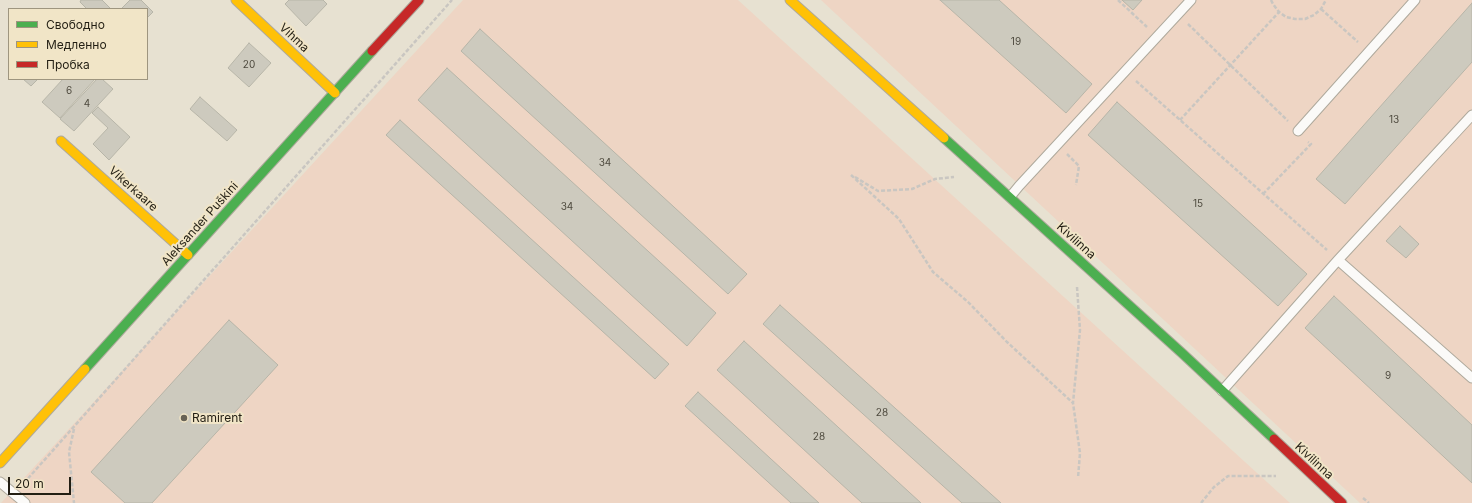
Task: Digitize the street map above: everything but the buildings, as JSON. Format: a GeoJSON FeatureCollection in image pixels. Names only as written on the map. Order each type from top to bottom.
{"type":"FeatureCollection","features":[{"type":"Feature","properties":{"kind":"street","name":"Vihma"},"geometry":{"type":"LineString","coordinates":[[236,0],[335,93]]}},
{"type":"Feature","properties":{"kind":"street","name":"Aleksander Puškini"},"geometry":{"type":"LineString","coordinates":[[0,463],[418,0]]}},
{"type":"Feature","properties":{"kind":"street","name":"Kivilinna"},"geometry":{"type":"LineString","coordinates":[[790,0],[1010,197],[1342,503]]}},
{"type":"Feature","properties":{"kind":"street","name":"Vikerkaare"},"geometry":{"type":"LineString","coordinates":[[61,141],[188,255]]}},
{"type":"Feature","properties":{"kind":"lane"},"geometry":{"type":"LineString","coordinates":[[1010,197],[1018,186],[1191,0]]}},
{"type":"Feature","properties":{"kind":"lane"},"geometry":{"type":"LineString","coordinates":[[1298,131],[1415,0]]}},
{"type":"Feature","properties":{"kind":"lane"},"geometry":{"type":"LineString","coordinates":[[1222,391],[1338,260],[1472,115]]}},
{"type":"Feature","properties":{"kind":"lane"},"geometry":{"type":"LineString","coordinates":[[1338,260],[1472,378]]}},
{"type":"Feature","properties":{"kind":"lane"},"geometry":{"type":"LineString","coordinates":[[0,482],[25,503]]}},
{"type":"Feature","properties":{"kind":"path"},"geometry":{"type":"LineString","coordinates":[[14,494],[452,0]]}},
{"type":"Feature","properties":{"kind":"path"},"geometry":{"type":"LineString","coordinates":[[1118,0],[1157,37]]}},
{"type":"Feature","properties":{"kind":"path"},"geometry":{"type":"LineString","coordinates":[[1271,0],[1279,12],[1286,17],[1295,19],[1305,19],[1314,15],[1321,9],[1326,0]]}},
{"type":"Feature","properties":{"kind":"path"},"geometry":{"type":"LineString","coordinates":[[1321,9],[1369,51]]}},
{"type":"Feature","properties":{"kind":"path"},"geometry":{"type":"LineString","coordinates":[[1180,120],[1279,12]]}},
{"type":"Feature","properties":{"kind":"path"},"geometry":{"type":"LineString","coordinates":[[1178,14],[1311,144],[1263,194]]}},
{"type":"Feature","properties":{"kind":"path"},"geometry":{"type":"LineString","coordinates":[[1125,71],[1338,260]]}},
{"type":"Feature","properties":{"kind":"path"},"geometry":{"type":"LineString","coordinates":[[1057,144],[1080,166],[1076,185]]}},
{"type":"Feature","properties":{"kind":"path"},"geometry":{"type":"LineString","coordinates":[[959,176],[935,179],[912,189],[878,190],[851,175],[899,219],[934,272],[968,302],[1007,342],[1073,403]]}},
{"type":"Feature","properties":{"kind":"path"},"geometry":{"type":"LineString","coordinates":[[1077,282],[1080,330],[1073,403],[1080,453],[1078,478]]}},
{"type":"Feature","properties":{"kind":"path"},"geometry":{"type":"LineString","coordinates":[[74,503],[68,452],[75,426]]}},
{"type":"Feature","properties":{"kind":"path"},"geometry":{"type":"LineString","coordinates":[[1201,503],[1214,486],[1228,476],[1276,476]]}},
{"type":"Feature","properties":{"kind":"shaded area"},"geometry":{"type":"Polygon","coordinates":[[[463,0],[738,0],[1290,503],[1,503],[463,0]]]}},
{"type":"Feature","properties":{"kind":"shaded area"},"geometry":{"type":"Polygon","coordinates":[[[821,0],[1472,0],[1472,503],[1360,503],[821,0]]]}},
{"type":"Feature","properties":{"kind":"traffic: fast"},"geometry":{"type":"LineString","coordinates":[[85,369],[372,51]]}},
{"type":"Feature","properties":{"kind":"traffic: fast"},"geometry":{"type":"LineString","coordinates":[[944,138],[1183,354],[1274,439]]}},
{"type":"Feature","properties":{"kind":"traffic: slow"},"geometry":{"type":"LineString","coordinates":[[236,0],[335,93]]}},
{"type":"Feature","properties":{"kind":"traffic: slow"},"geometry":{"type":"LineString","coordinates":[[790,0],[944,138]]}},
{"type":"Feature","properties":{"kind":"traffic: slow"},"geometry":{"type":"LineString","coordinates":[[61,141],[188,255]]}},
{"type":"Feature","properties":{"kind":"traffic: slow"},"geometry":{"type":"LineString","coordinates":[[0,463],[85,369]]}},
{"type":"Feature","properties":{"kind":"traffic: jam"},"geometry":{"type":"LineString","coordinates":[[372,51],[419,0]]}},
{"type":"Feature","properties":{"kind":"traffic: jam"},"geometry":{"type":"LineString","coordinates":[[1274,439],[1342,503]]}},
{"type":"Feature","properties":{"kind":"place","name":"Ramirent"},"geometry":{"type":"Point","coordinates":[184,418]}}]}
